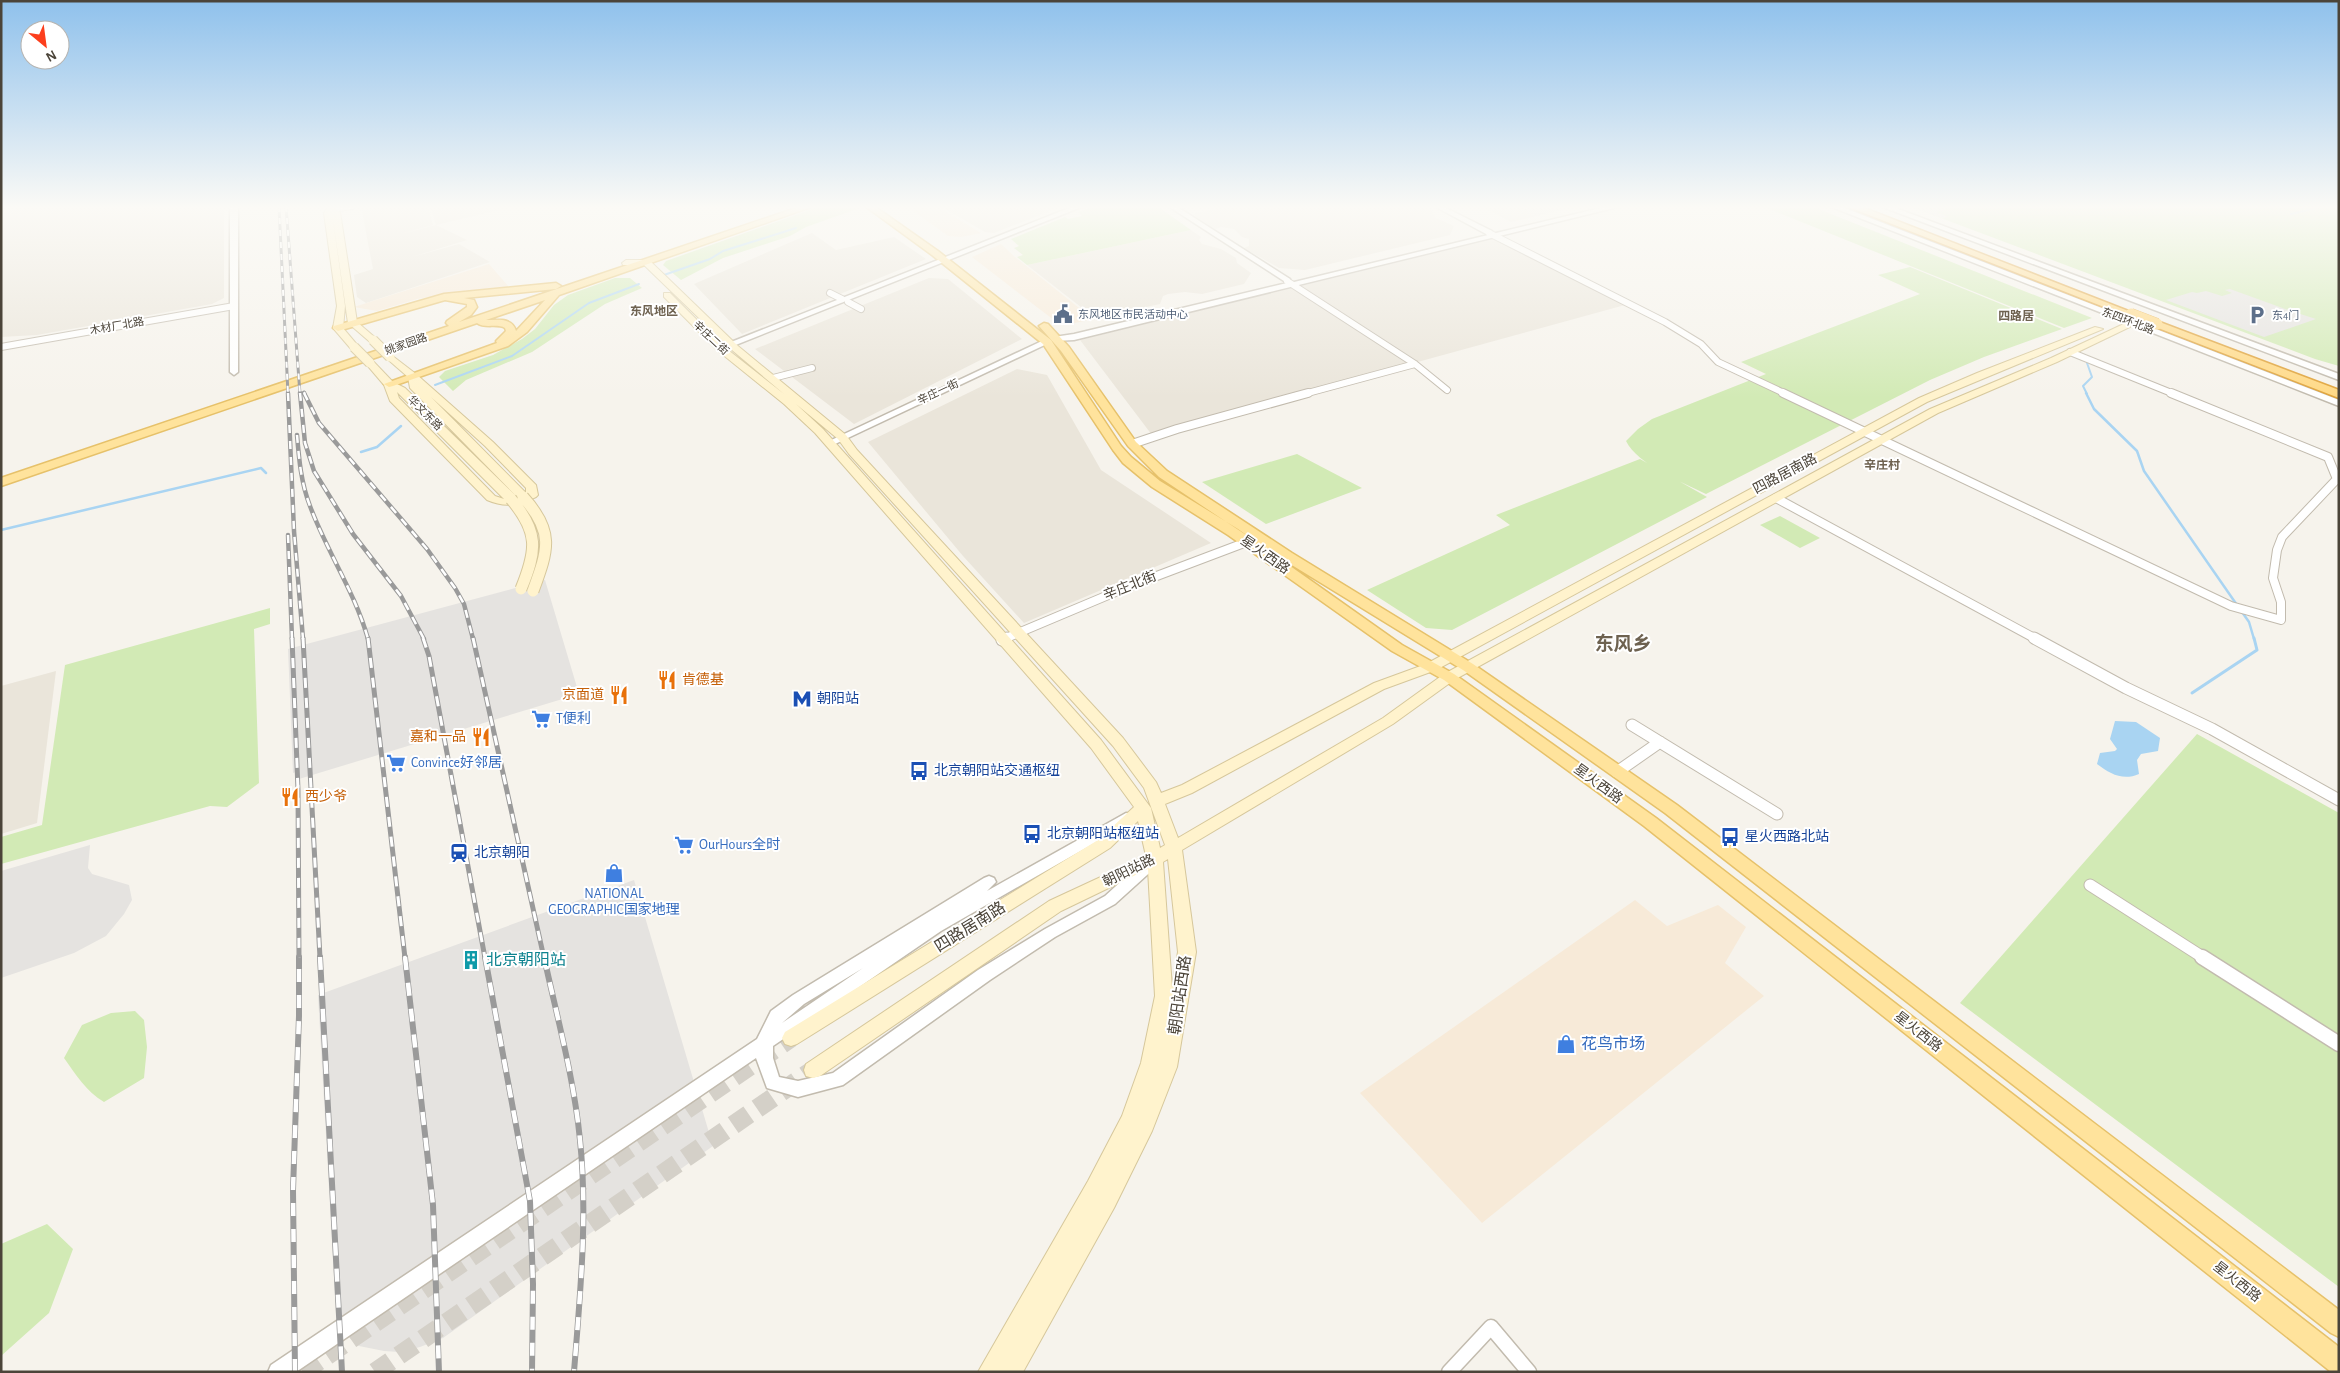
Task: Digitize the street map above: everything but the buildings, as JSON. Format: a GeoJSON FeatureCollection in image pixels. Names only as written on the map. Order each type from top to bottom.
{"type":"FeatureCollection","features":[{"type":"Feature","properties":{"kind":"highway","name":"东四环北路"},"geometry":{"type":"LineString","coordinates":[[2012,270],[2132,318]]}},
{"type":"Feature","properties":{"kind":"highway","name":"东四环北路"},"geometry":{"type":"LineString","coordinates":[[2037,270],[2339,385]]}},
{"type":"Feature","properties":{"kind":"highway"},"geometry":{"type":"LineString","coordinates":[[2132,318],[2163,318]]}},
{"type":"Feature","properties":{"kind":"highway","name":"东四环北路"},"geometry":{"type":"LineString","coordinates":[[2163,318],[2339,394]]}},
{"type":"Feature","properties":{"kind":"main road"},"geometry":{"type":"LineString","coordinates":[[336,270],[341,306],[339,329],[444,297],[559,289]]}},
{"type":"Feature","properties":{"kind":"main road"},"geometry":{"type":"LineString","coordinates":[[346,270],[355,324]]}},
{"type":"Feature","properties":{"kind":"main road","name":"姚家园路"},"geometry":{"type":"LineString","coordinates":[[559,289],[608,270]]}},
{"type":"Feature","properties":{"kind":"main road","name":"姚家园路"},"geometry":{"type":"LineString","coordinates":[[1,482],[559,289],[622,270]]}},
{"type":"Feature","properties":{"kind":"main road","name":"辛庄二街"},"geometry":{"type":"LineString","coordinates":[[648,270],[830,443],[1002,640]]}},
{"type":"Feature","properties":{"kind":"main road","name":"星火西路"},"geometry":{"type":"LineString","coordinates":[[964,270],[1052,341],[1109,437],[1127,460],[1156,484],[1246,542],[1397,648],[1449,677],[1650,822],[2339,1362]]}},
{"type":"Feature","properties":{"kind":"main road","name":"星火西路"},"geometry":{"type":"LineString","coordinates":[[966,270],[1031,316],[1132,444],[1163,474],[1260,538],[1468,667],[1671,809],[2339,1325]]}},
{"type":"Feature","properties":{"kind":"main road"},"geometry":{"type":"LineString","coordinates":[[410,375],[481,354],[509,341],[523,330],[559,289]]}},
{"type":"Feature","properties":{"kind":"main road"},"geometry":{"type":"LineString","coordinates":[[355,324],[442,300],[460,299],[470,302],[472,307],[470,310],[454,325]]}},
{"type":"Feature","properties":{"kind":"main road","name":"朝阳站路"},"geometry":{"type":"LineString","coordinates":[[813,1070],[1055,906],[1156,860],[1388,721],[1449,677],[1880,440],[1984,388],[2070,352],[2132,318]]}},
{"type":"Feature","properties":{"kind":"main road","name":"四路居南路"},"geometry":{"type":"LineString","coordinates":[[1451,656],[1923,400],[1980,375],[2132,318]]}},
{"type":"Feature","properties":{"kind":"main road"},"geometry":{"type":"LineString","coordinates":[[410,375],[489,444],[532,487],[532,496],[515,502],[501,503],[491,498],[394,399],[388,383],[410,375],[487,348],[499,342],[511,332],[510,327],[504,323],[454,325]]}},
{"type":"Feature","properties":{"kind":"main road","name":"华文东路"},"geometry":{"type":"LineString","coordinates":[[355,324],[410,375],[414,386],[517,498]]}},
{"type":"Feature","properties":{"kind":"main road","name":"姚家园路"},"geometry":{"type":"LineString","coordinates":[[1,476],[454,325]]}},
{"type":"Feature","properties":{"kind":"main road","name":"华文东路"},"geometry":{"type":"LineString","coordinates":[[339,329],[388,383],[401,390],[517,498]]}},
{"type":"Feature","properties":{"kind":"main road","name":"辛庄二街"},"geometry":{"type":"LineString","coordinates":[[728,348],[773,378],[842,437],[853,452],[1020,633]]}},
{"type":"Feature","properties":{"kind":"main road"},"geometry":{"type":"LineString","coordinates":[[517,498],[532,528],[532,563],[527,590]]}},
{"type":"Feature","properties":{"kind":"main road","name":"朝阳站西路"},"geometry":{"type":"LineString","coordinates":[[989,1372],[1095,1188],[1131,1119],[1150,1063],[1164,996],[1156,860],[1150,804],[1151,786],[1118,742],[1093,717],[1020,633]]}},
{"type":"Feature","properties":{"kind":"main road","name":"朝阳站西路"},"geometry":{"type":"LineString","coordinates":[[1002,640],[1150,804],[1174,848],[1187,952],[1168,1067],[1142,1130],[1107,1201],[1011,1372]]}},
{"type":"Feature","properties":{"kind":"main road"},"geometry":{"type":"LineString","coordinates":[[1150,804],[1187,789],[1379,686],[1431,666],[1451,656]]}},
{"type":"Feature","properties":{"kind":"main road","name":"四路居南路"},"geometry":{"type":"LineString","coordinates":[[791,1038],[1104,844],[1150,804]]}},
{"type":"Feature","properties":{"kind":"street"},"geometry":{"type":"LineString","coordinates":[[234,270],[234,372]]}},
{"type":"Feature","properties":{"kind":"street"},"geometry":{"type":"LineString","coordinates":[[728,348],[845,300],[927,270]]}},
{"type":"Feature","properties":{"kind":"street"},"geometry":{"type":"LineString","coordinates":[[1269,270],[1414,364],[1447,390]]}},
{"type":"Feature","properties":{"kind":"street","name":"辛庄一街"},"geometry":{"type":"LineString","coordinates":[[830,443],[1052,341],[1343,270]]}},
{"type":"Feature","properties":{"kind":"street"},"geometry":{"type":"LineString","coordinates":[[1563,270],[1664,322],[1701,344],[1718,362],[2231,606],[2281,620],[2281,602],[2273,578],[2277,550],[2282,537],[2337,479],[2328,457],[2070,352]]}},
{"type":"Feature","properties":{"kind":"street","name":"东四环北路"},"geometry":{"type":"LineString","coordinates":[[2004,270],[2132,318],[2339,403]]}},
{"type":"Feature","properties":{"kind":"street","name":"东四环北路"},"geometry":{"type":"LineString","coordinates":[[2044,270],[2163,318],[2339,377]]}},
{"type":"Feature","properties":{"kind":"street"},"geometry":{"type":"LineString","coordinates":[[830,293],[861,309]]}},
{"type":"Feature","properties":{"kind":"street","name":"木材厂北路"},"geometry":{"type":"LineString","coordinates":[[1,348],[234,306]]}},
{"type":"Feature","properties":{"kind":"street"},"geometry":{"type":"LineString","coordinates":[[1132,444],[1177,429],[1414,364]]}},
{"type":"Feature","properties":{"kind":"street"},"geometry":{"type":"LineString","coordinates":[[773,378],[812,368]]}},
{"type":"Feature","properties":{"kind":"street"},"geometry":{"type":"LineString","coordinates":[[1776,498],[2126,688],[2212,729],[2339,800]]}},
{"type":"Feature","properties":{"kind":"street","name":"辛庄北街"},"geometry":{"type":"LineString","coordinates":[[1002,640],[1125,588],[1260,538]]}},
{"type":"Feature","properties":{"kind":"street"},"geometry":{"type":"LineString","coordinates":[[1632,724],[1777,814]]}},
{"type":"Feature","properties":{"kind":"street"},"geometry":{"type":"LineString","coordinates":[[1617,772],[1660,742]]}},
{"type":"Feature","properties":{"kind":"street"},"geometry":{"type":"LineString","coordinates":[[278,1372],[936,927],[1150,804]]}},
{"type":"Feature","properties":{"kind":"street"},"geometry":{"type":"LineString","coordinates":[[989,882],[778,1015],[769,1029],[764,1046],[765,1070],[773,1083],[798,1089],[837,1080],[984,975],[1110,900],[1156,860]]}},
{"type":"Feature","properties":{"kind":"street"},"geometry":{"type":"LineString","coordinates":[[2090,885],[2339,1044]]}},
{"type":"Feature","properties":{"kind":"street"},"geometry":{"type":"LineString","coordinates":[[1449,1372],[1491,1326],[1529,1372]]}},
{"type":"Feature","properties":{"kind":"shaded area"},"geometry":{"type":"Polygon","coordinates":[[[1,270],[224,270],[224,298],[212,304],[37,335],[1,337],[1,270]]]}},
{"type":"Feature","properties":{"kind":"shaded area"},"geometry":{"type":"Polygon","coordinates":[[[370,270],[466,270],[366,303],[357,297],[354,275],[370,270]]]}},
{"type":"Feature","properties":{"kind":"shaded area"},"geometry":{"type":"Polygon","coordinates":[[[470,270],[494,270],[509,287],[464,291],[417,299],[377,311],[354,307],[470,270]]]}},
{"type":"Feature","properties":{"kind":"shaded area"},"geometry":{"type":"Polygon","coordinates":[[[726,270],[899,270],[742,334],[694,284],[726,270]]]}},
{"type":"Feature","properties":{"kind":"shaded area"},"geometry":{"type":"Polygon","coordinates":[[[989,270],[1031,270],[1093,319],[1066,325],[1059,324],[989,270]]]}},
{"type":"Feature","properties":{"kind":"shaded area"},"geometry":{"type":"Polygon","coordinates":[[[1034,270],[1247,270],[1251,273],[1244,284],[1202,294],[1185,292],[1168,294],[1163,296],[1160,304],[1095,318],[1034,270]]]}},
{"type":"Feature","properties":{"kind":"shaded area"},"geometry":{"type":"Polygon","coordinates":[[[1366,270],[1555,270],[1625,305],[1152,435],[1080,340],[1366,270]]]}},
{"type":"Feature","properties":{"kind":"shaded area"},"geometry":{"type":"Polygon","coordinates":[[[929,278],[948,279],[1022,339],[854,424],[755,349],[929,278]]]}},
{"type":"Feature","properties":{"kind":"shaded area","name":"东4门"},"geometry":{"type":"Polygon","coordinates":[[[2230,289],[2316,319],[2264,337],[2166,300],[2192,292],[2206,291],[2222,296],[2232,293],[2225,290],[2230,289]]]}},
{"type":"Feature","properties":{"kind":"shaded area"},"geometry":{"type":"Polygon","coordinates":[[[1017,369],[1047,375],[1101,470],[1211,543],[1024,623],[963,556],[868,442],[1017,369]]]}},
{"type":"Feature","properties":{"kind":"shaded area"},"geometry":{"type":"Polygon","coordinates":[[[545,580],[579,694],[299,779],[299,771],[293,773],[288,649],[545,580]]]}},
{"type":"Feature","properties":{"kind":"shaded area"},"geometry":{"type":"Polygon","coordinates":[[[56,671],[37,823],[1,834],[1,686],[56,671]]]}},
{"type":"Feature","properties":{"kind":"shaded area"},"geometry":{"type":"Polygon","coordinates":[[[90,845],[88,868],[92,874],[129,885],[132,900],[124,914],[106,936],[74,953],[1,978],[1,871],[90,845]]]}},
{"type":"Feature","properties":{"kind":"shaded area"},"geometry":{"type":"Polygon","coordinates":[[[634,880],[713,1146],[443,1338],[420,1347],[399,1352],[359,1346],[344,1333],[336,1312],[318,995],[634,880]]]}},
{"type":"Feature","properties":{"kind":"shaded area","name":"花鸟市场"},"geometry":{"type":"Polygon","coordinates":[[[1635,900],[1667,926],[1718,905],[1746,927],[1725,963],[1764,996],[1482,1223],[1360,1093],[1635,900]]]}},
{"type":"Feature","properties":{"kind":"green space"},"geometry":{"type":"Polygon","coordinates":[[[669,270],[700,270],[681,280],[669,270]]]}},
{"type":"Feature","properties":{"kind":"green space"},"geometry":{"type":"Polygon","coordinates":[[[1898,270],[1918,270],[2062,329],[1984,357],[1930,380],[1706,494],[1661,472],[1640,458],[1632,450],[1626,441],[1652,419],[1766,374],[1741,362],[1920,294],[1878,275],[1898,270]]]}},
{"type":"Feature","properties":{"kind":"green space"},"geometry":{"type":"Polygon","coordinates":[[[1921,270],[1972,270],[2092,318],[2064,328],[1921,270]]]}},
{"type":"Feature","properties":{"kind":"green space"},"geometry":{"type":"Polygon","coordinates":[[[2079,270],[2339,270],[2339,366],[2315,359],[2079,270]]]}},
{"type":"Feature","properties":{"kind":"green space"},"geometry":{"type":"Polygon","coordinates":[[[615,278],[630,278],[642,288],[605,304],[532,352],[466,380],[453,391],[439,377],[445,371],[493,355],[522,339],[535,329],[554,305],[568,295],[615,278]]]}},
{"type":"Feature","properties":{"kind":"green space"},"geometry":{"type":"Polygon","coordinates":[[[1297,454],[1362,488],[1266,524],[1202,482],[1297,454]]]}},
{"type":"Feature","properties":{"kind":"green space"},"geometry":{"type":"Polygon","coordinates":[[[1640,459],[1707,497],[1452,630],[1426,628],[1367,590],[1510,525],[1496,515],[1640,459]]]}},
{"type":"Feature","properties":{"kind":"green space"},"geometry":{"type":"Polygon","coordinates":[[[1780,516],[1820,538],[1800,548],[1760,525],[1780,516]]]}},
{"type":"Feature","properties":{"kind":"green space"},"geometry":{"type":"Polygon","coordinates":[[[270,608],[270,624],[254,629],[259,783],[227,807],[210,806],[1,864],[1,837],[42,825],[65,665],[270,608]]]}},
{"type":"Feature","properties":{"kind":"green space"},"geometry":{"type":"Polygon","coordinates":[[[2197,734],[2339,813],[2339,1287],[1960,1003],[2197,734]]]}},
{"type":"Feature","properties":{"kind":"green space"},"geometry":{"type":"Polygon","coordinates":[[[135,1011],[144,1020],[147,1047],[144,1078],[104,1102],[87,1088],[64,1058],[82,1025],[111,1013],[135,1011]]]}},
{"type":"Feature","properties":{"kind":"green space"},"geometry":{"type":"Polygon","coordinates":[[[47,1224],[73,1249],[49,1313],[1,1356],[1,1244],[47,1224]]]}},
{"type":"Feature","properties":{"kind":"water"},"geometry":{"type":"Polygon","coordinates":[[[2115,721],[2136,722],[2160,738],[2158,751],[2141,754],[2137,760],[2139,774],[2122,777],[2107,771],[2097,764],[2100,753],[2117,749],[2110,739],[2115,721]]]}},
{"type":"Feature","properties":{"kind":"waterway"},"geometry":{"type":"LineString","coordinates":[[661,276],[678,270]]}},
{"type":"Feature","properties":{"kind":"waterway"},"geometry":{"type":"LineString","coordinates":[[435,385],[512,356],[589,303],[639,284]]}},
{"type":"Feature","properties":{"kind":"waterway"},"geometry":{"type":"LineString","coordinates":[[2087,363],[2092,377],[2083,386],[2087,394]]}},
{"type":"Feature","properties":{"kind":"waterway"},"geometry":{"type":"LineString","coordinates":[[2086,393],[2094,409],[2137,451],[2144,471],[2237,605]]}},
{"type":"Feature","properties":{"kind":"waterway"},"geometry":{"type":"LineString","coordinates":[[361,452],[377,447],[401,426]]}},
{"type":"Feature","properties":{"kind":"waterway"},"geometry":{"type":"LineString","coordinates":[[1,530],[261,468],[266,473]]}},
{"type":"Feature","properties":{"kind":"waterway"},"geometry":{"type":"LineString","coordinates":[[2242,612],[2249,622],[2254,639]]}},
{"type":"Feature","properties":{"kind":"waterway"},"geometry":{"type":"LineString","coordinates":[[2192,693],[2257,650],[2254,638]]}},
{"type":"Feature","properties":{"kind":"tunnel"},"geometry":{"type":"LineString","coordinates":[[303,1372],[791,1038]]}},
{"type":"Feature","properties":{"kind":"tunnel"},"geometry":{"type":"LineString","coordinates":[[375,1372],[813,1070]]}},
{"type":"Feature","properties":{"kind":"railway"},"geometry":{"type":"LineString","coordinates":[[282,270],[288,394]]}},
{"type":"Feature","properties":{"kind":"railway"},"geometry":{"type":"LineString","coordinates":[[291,270],[300,394]]}},
{"type":"Feature","properties":{"kind":"railway"},"geometry":{"type":"LineString","coordinates":[[288,393],[294,531],[303,639]]}},
{"type":"Feature","properties":{"kind":"railway"},"geometry":{"type":"LineString","coordinates":[[300,393],[305,443],[314,471],[353,534],[401,596],[424,639]]}},
{"type":"Feature","properties":{"kind":"railway"},"geometry":{"type":"LineString","coordinates":[[304,393],[319,423],[427,549],[455,588],[464,604],[473,639]]}},
{"type":"Feature","properties":{"kind":"railway"},"geometry":{"type":"LineString","coordinates":[[297,435],[304,489],[324,540],[356,605],[368,639]]}},
{"type":"Feature","properties":{"kind":"railway"},"geometry":{"type":"LineString","coordinates":[[288,535],[292,639]]}},
{"type":"Feature","properties":{"kind":"railway"},"geometry":{"type":"LineString","coordinates":[[292,638],[298,790],[299,958]]}},
{"type":"Feature","properties":{"kind":"railway"},"geometry":{"type":"LineString","coordinates":[[303,638],[320,958]]}},
{"type":"Feature","properties":{"kind":"railway"},"geometry":{"type":"LineString","coordinates":[[368,638],[405,958]]}},
{"type":"Feature","properties":{"kind":"railway"},"geometry":{"type":"LineString","coordinates":[[423,638],[429,656],[485,958]]}},
{"type":"Feature","properties":{"kind":"railway"},"geometry":{"type":"LineString","coordinates":[[473,638],[544,958]]}},
{"type":"Feature","properties":{"kind":"railway"},"geometry":{"type":"LineString","coordinates":[[320,957],[342,1372]]}},
{"type":"Feature","properties":{"kind":"railway"},"geometry":{"type":"LineString","coordinates":[[405,957],[433,1205],[439,1372]]}},
{"type":"Feature","properties":{"kind":"railway"},"geometry":{"type":"LineString","coordinates":[[485,957],[530,1201],[533,1284],[532,1372]]}},
{"type":"Feature","properties":{"kind":"railway"},"geometry":{"type":"LineString","coordinates":[[544,957],[565,1048],[580,1140],[583,1227],[574,1372]]}},
{"type":"Feature","properties":{"kind":"railway"},"geometry":{"type":"LineString","coordinates":[[295,1372],[293,1190],[299,958]]}},
{"type":"Feature","properties":{"kind":"place","name":"东风地区市民活动中心"},"geometry":{"type":"Point","coordinates":[1063,314]}},
{"type":"Feature","properties":{"kind":"place","name":"东4门"},"geometry":{"type":"Point","coordinates":[2257,315]}},
{"type":"Feature","properties":{"kind":"place","name":"肯德基"},"geometry":{"type":"Point","coordinates":[667,680]}},
{"type":"Feature","properties":{"kind":"place","name":"京面道"},"geometry":{"type":"Point","coordinates":[619,695]}},
{"type":"Feature","properties":{"kind":"place","name":"朝阳站"},"geometry":{"type":"Point","coordinates":[802,699]}},
{"type":"Feature","properties":{"kind":"place","name":"T便利"},"geometry":{"type":"Point","coordinates":[541,719]}},
{"type":"Feature","properties":{"kind":"place","name":"嘉和一品"},"geometry":{"type":"Point","coordinates":[481,737]}},
{"type":"Feature","properties":{"kind":"place","name":"Convince好邻居"},"geometry":{"type":"Point","coordinates":[396,763]}},
{"type":"Feature","properties":{"kind":"place","name":"北京朝阳站交通枢纽"},"geometry":{"type":"Point","coordinates":[919,771]}},
{"type":"Feature","properties":{"kind":"place","name":"西少爷"},"geometry":{"type":"Point","coordinates":[290,797]}},
{"type":"Feature","properties":{"kind":"place","name":"北京朝阳站枢纽站"},"geometry":{"type":"Point","coordinates":[1032,834]}},
{"type":"Feature","properties":{"kind":"place","name":"星火西路北站"},"geometry":{"type":"Point","coordinates":[1730,837]}},
{"type":"Feature","properties":{"kind":"place","name":"OurHours全时"},"geometry":{"type":"Point","coordinates":[684,845]}},
{"type":"Feature","properties":{"kind":"place","name":"北京朝阳"},"geometry":{"type":"Point","coordinates":[459,853]}},
{"type":"Feature","properties":{"kind":"place","name":"NATIONAL GEOGRAPHIC国家地理"},"geometry":{"type":"Point","coordinates":[614,873]}},
{"type":"Feature","properties":{"kind":"place","name":"北京朝阳站"},"geometry":{"type":"Point","coordinates":[471,960]}},
{"type":"Feature","properties":{"kind":"place","name":"花鸟市场"},"geometry":{"type":"Point","coordinates":[1566,1044]}},
{"type":"Feature","properties":{"kind":"district","name":"东风地区"},"geometry":{"type":"Point","coordinates":[654,311]}},
{"type":"Feature","properties":{"kind":"district","name":"四路居"},"geometry":{"type":"Point","coordinates":[2016,316]}},
{"type":"Feature","properties":{"kind":"district","name":"辛庄村"},"geometry":{"type":"Point","coordinates":[1882,465]}},
{"type":"Feature","properties":{"kind":"district","name":"东风乡"},"geometry":{"type":"Point","coordinates":[1623,644]}}]}
